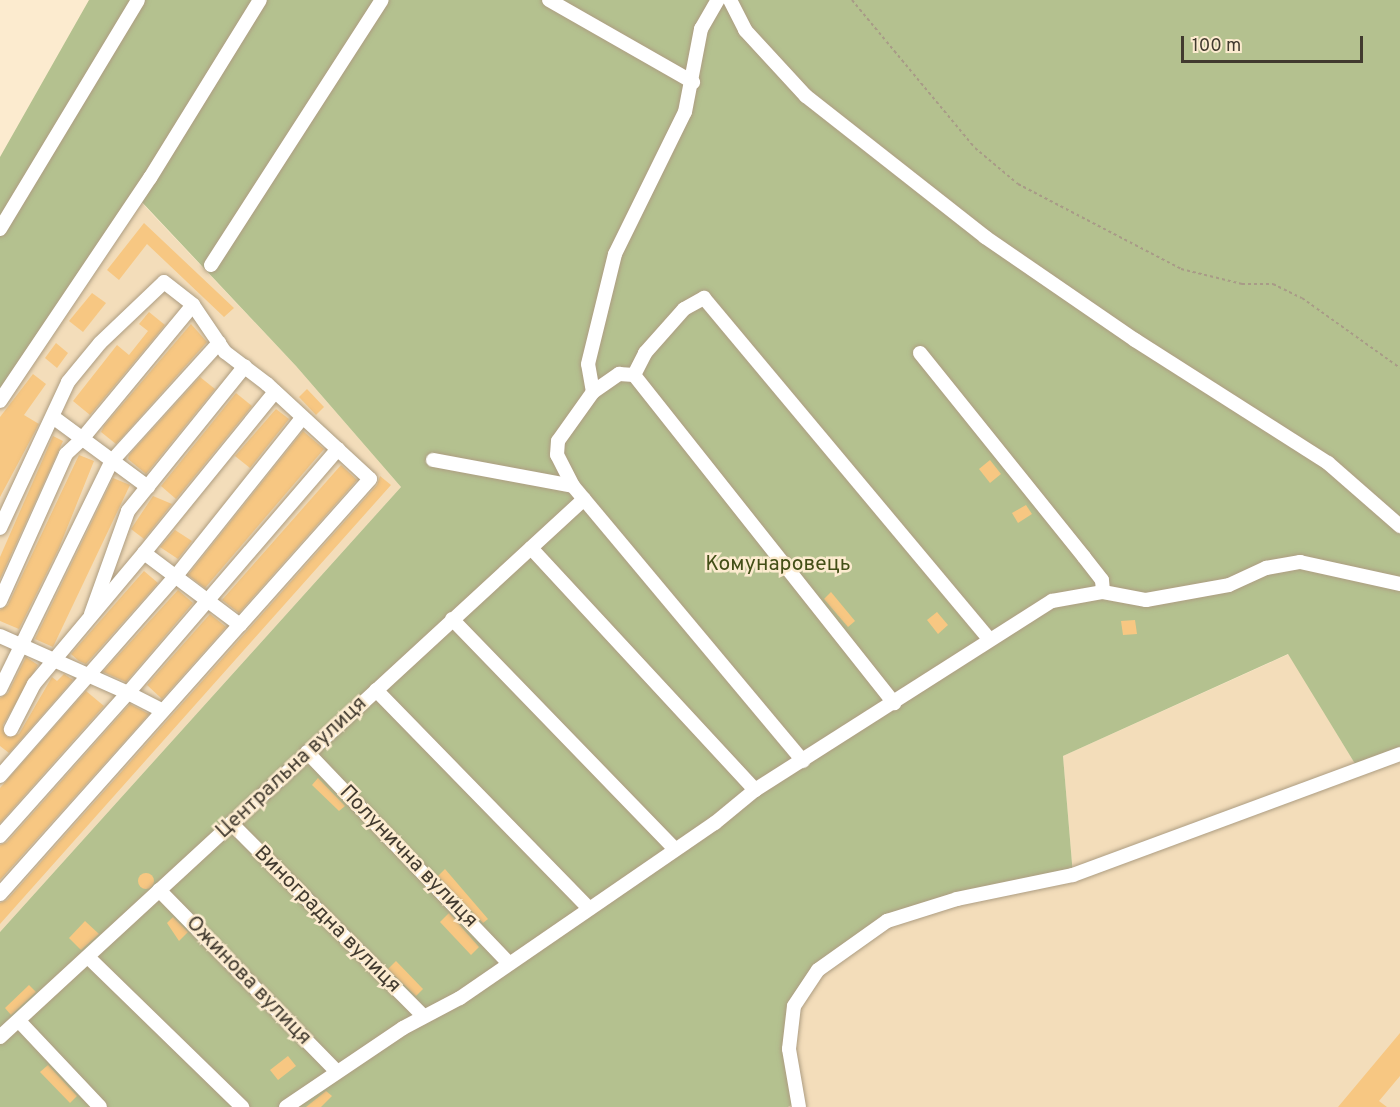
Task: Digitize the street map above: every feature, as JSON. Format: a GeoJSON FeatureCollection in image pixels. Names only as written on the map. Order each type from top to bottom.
{"type":"FeatureCollection","features":[{"type":"Feature","properties":{"kind":"street"},"geometry":{"type":"LineString","coordinates":[[0,229],[138,0]]}},
{"type":"Feature","properties":{"kind":"street"},"geometry":{"type":"LineString","coordinates":[[0,401],[4,387],[150,178],[260,0]]}},
{"type":"Feature","properties":{"kind":"street"},"geometry":{"type":"LineString","coordinates":[[211,265],[382,0]]}},
{"type":"Feature","properties":{"kind":"street"},"geometry":{"type":"LineString","coordinates":[[549,0],[693,82]]}},
{"type":"Feature","properties":{"kind":"street"},"geometry":{"type":"LineString","coordinates":[[593,392],[588,364],[615,254],[685,112],[693,82],[701,29],[718,0]]}},
{"type":"Feature","properties":{"kind":"street"},"geometry":{"type":"LineString","coordinates":[[730,0],[745,30],[806,96],[985,237],[1135,340],[1328,463],[1400,526]]}},
{"type":"Feature","properties":{"kind":"street"},"geometry":{"type":"LineString","coordinates":[[0,528],[68,382],[84,361],[164,282],[193,305],[225,352],[275,392],[370,479],[0,894]]}},
{"type":"Feature","properties":{"kind":"street"},"geometry":{"type":"LineString","coordinates":[[634,375],[668,326],[684,309],[704,298],[989,639]]}},
{"type":"Feature","properties":{"kind":"street"},"geometry":{"type":"LineString","coordinates":[[0,601],[66,454],[82,440],[193,305]]}},
{"type":"Feature","properties":{"kind":"street"},"geometry":{"type":"LineString","coordinates":[[0,689],[20,644],[111,462],[219,343]]}},
{"type":"Feature","properties":{"kind":"street"},"geometry":{"type":"LineString","coordinates":[[920,353],[1102,580],[1103,592]]}},
{"type":"Feature","properties":{"kind":"street"},"geometry":{"type":"LineString","coordinates":[[87,624],[128,511],[245,366]]}},
{"type":"Feature","properties":{"kind":"street"},"geometry":{"type":"LineString","coordinates":[[803,761],[573,486],[557,455],[558,441],[593,392],[619,374],[634,375],[894,703]]}},
{"type":"Feature","properties":{"kind":"street"},"geometry":{"type":"LineString","coordinates":[[11,729],[34,684],[58,660],[275,392]]}},
{"type":"Feature","properties":{"kind":"street"},"geometry":{"type":"LineString","coordinates":[[53,417],[111,462],[148,487]]}},
{"type":"Feature","properties":{"kind":"street"},"geometry":{"type":"LineString","coordinates":[[0,776],[92,676],[176,576],[302,418]]}},
{"type":"Feature","properties":{"kind":"street"},"geometry":{"type":"LineString","coordinates":[[0,836],[210,600],[338,449]]}},
{"type":"Feature","properties":{"kind":"street"},"geometry":{"type":"LineString","coordinates":[[433,460],[573,486]]}},
{"type":"Feature","properties":{"kind":"street","name":"Центральна вулиця"},"geometry":{"type":"LineString","coordinates":[[0,1037],[89,958],[231,823],[584,499]]}},
{"type":"Feature","properties":{"kind":"street"},"geometry":{"type":"LineString","coordinates":[[531,548],[755,790]]}},
{"type":"Feature","properties":{"kind":"street"},"geometry":{"type":"LineString","coordinates":[[144,553],[210,600],[240,625]]}},
{"type":"Feature","properties":{"kind":"street"},"geometry":{"type":"LineString","coordinates":[[286,1107],[336,1071],[423,1016],[460,998],[508,962],[675,849],[716,824],[755,790],[1052,601],[1103,592],[1146,600],[1229,585],[1266,568],[1300,562],[1400,584]]}},
{"type":"Feature","properties":{"kind":"street"},"geometry":{"type":"LineString","coordinates":[[452,619],[675,849]]}},
{"type":"Feature","properties":{"kind":"street"},"geometry":{"type":"LineString","coordinates":[[0,636],[58,660],[163,711]]}},
{"type":"Feature","properties":{"kind":"street"},"geometry":{"type":"LineString","coordinates":[[376,690],[589,908]]}},
{"type":"Feature","properties":{"kind":"street","name":"Полунична вулиця"},"geometry":{"type":"LineString","coordinates":[[307,753],[508,962]]}},
{"type":"Feature","properties":{"kind":"street"},"geometry":{"type":"LineString","coordinates":[[799,1107],[789,1048],[794,1006],[818,970],[887,921],[957,899],[1073,875],[1400,754]]}},
{"type":"Feature","properties":{"kind":"street","name":"Виноградна вулиця"},"geometry":{"type":"LineString","coordinates":[[231,823],[423,1016]]}},
{"type":"Feature","properties":{"kind":"street","name":"Ожинова вулиця"},"geometry":{"type":"LineString","coordinates":[[159,890],[336,1071]]}},
{"type":"Feature","properties":{"kind":"street"},"geometry":{"type":"LineString","coordinates":[[89,958],[242,1107]]}},
{"type":"Feature","properties":{"kind":"street"},"geometry":{"type":"LineString","coordinates":[[19,1022],[100,1107]]}},
{"type":"Feature","properties":{"kind":"path"},"geometry":{"type":"LineString","coordinates":[[852,0],[975,148],[1018,184],[1181,269],[1242,285],[1273,284],[1302,298],[1400,368]]}},
{"type":"Feature","properties":{"kind":"shaded area"},"geometry":{"type":"Polygon","coordinates":[[[138,199],[296,366],[401,487],[0,932],[0,401],[138,199]]]}},
{"type":"Feature","properties":{"kind":"shaded area"},"geometry":{"type":"Polygon","coordinates":[[[1289,654],[1357,767],[1400,754],[1400,1107],[788,1107],[798,1101],[789,1049],[794,1006],[818,970],[887,921],[1073,875],[1063,756],[1289,654]]]}},
{"type":"Feature","properties":{"kind":"green space","name":"Комунаровець"},"geometry":{"type":"Polygon","coordinates":[[[89,0],[1400,0],[1400,754],[1357,767],[1288,654],[1063,756],[1073,875],[887,921],[846,948],[794,1006],[789,1049],[798,1101],[788,1107],[0,1107],[0,932],[401,487],[296,366],[139,199],[0,401],[0,157],[89,0]]]}},
{"type":"Feature","properties":{"kind":"building"},"geometry":{"type":"Polygon","coordinates":[[[144,223],[234,308],[224,317],[147,244],[119,280],[107,270],[144,223]]]}},
{"type":"Feature","properties":{"kind":"building"},"geometry":{"type":"Polygon","coordinates":[[[92,293],[106,303],[83,332],[69,321],[92,293]]]}},
{"type":"Feature","properties":{"kind":"building"},"geometry":{"type":"Polygon","coordinates":[[[149,312],[165,325],[90,415],[73,401],[117,345],[129,355],[148,331],[139,324],[149,312]]]}},
{"type":"Feature","properties":{"kind":"building"},"geometry":{"type":"Polygon","coordinates":[[[191,324],[207,342],[116,444],[101,432],[104,426],[191,324]]]}},
{"type":"Feature","properties":{"kind":"building"},"geometry":{"type":"Polygon","coordinates":[[[56,343],[68,353],[57,368],[45,358],[56,343]]]}},
{"type":"Feature","properties":{"kind":"building"},"geometry":{"type":"Polygon","coordinates":[[[33,374],[46,384],[24,415],[39,424],[0,497],[0,417],[33,374]]]}},
{"type":"Feature","properties":{"kind":"building"},"geometry":{"type":"Polygon","coordinates":[[[200,377],[215,389],[146,474],[128,459],[129,455],[200,377]]]}},
{"type":"Feature","properties":{"kind":"building"},"geometry":{"type":"Polygon","coordinates":[[[307,389],[324,407],[316,415],[299,397],[307,389]]]}},
{"type":"Feature","properties":{"kind":"building"},"geometry":{"type":"Polygon","coordinates":[[[236,393],[252,406],[176,499],[161,486],[236,393]]]}},
{"type":"Feature","properties":{"kind":"building"},"geometry":{"type":"Polygon","coordinates":[[[276,409],[289,419],[250,468],[235,456],[276,409]]]}},
{"type":"Feature","properties":{"kind":"building"},"geometry":{"type":"Polygon","coordinates":[[[303,431],[324,449],[205,588],[188,575],[303,431]]]}},
{"type":"Feature","properties":{"kind":"building"},"geometry":{"type":"Polygon","coordinates":[[[53,436],[63,441],[0,579],[0,557],[53,436]]]}},
{"type":"Feature","properties":{"kind":"building"},"geometry":{"type":"Polygon","coordinates":[[[79,455],[94,461],[59,548],[19,629],[0,621],[0,610],[8,605],[79,455]]]}},
{"type":"Feature","properties":{"kind":"building"},"geometry":{"type":"Polygon","coordinates":[[[990,460],[1001,474],[990,483],[979,469],[990,460]]]}},
{"type":"Feature","properties":{"kind":"building"},"geometry":{"type":"Polygon","coordinates":[[[341,465],[357,480],[239,613],[222,600],[341,465]]]}},
{"type":"Feature","properties":{"kind":"building"},"geometry":{"type":"Polygon","coordinates":[[[380,476],[391,485],[0,924],[0,903],[7,900],[377,485],[380,476]]]}},
{"type":"Feature","properties":{"kind":"building"},"geometry":{"type":"Polygon","coordinates":[[[113,478],[130,485],[53,647],[35,639],[113,478]]]}},
{"type":"Feature","properties":{"kind":"building"},"geometry":{"type":"Polygon","coordinates":[[[153,496],[172,504],[144,539],[131,529],[153,496]]]}},
{"type":"Feature","properties":{"kind":"building"},"geometry":{"type":"Polygon","coordinates":[[[1026,505],[1032,514],[1018,523],[1012,513],[1026,505]]]}},
{"type":"Feature","properties":{"kind":"building"},"geometry":{"type":"Polygon","coordinates":[[[175,530],[192,541],[178,559],[160,547],[175,530]]]}},
{"type":"Feature","properties":{"kind":"building"},"geometry":{"type":"Polygon","coordinates":[[[144,571],[158,583],[86,664],[79,661],[71,654],[144,571]]]}},
{"type":"Feature","properties":{"kind":"building"},"geometry":{"type":"Polygon","coordinates":[[[178,590],[193,603],[126,682],[103,672],[178,590]]]}},
{"type":"Feature","properties":{"kind":"building"},"geometry":{"type":"Polygon","coordinates":[[[831,592],[855,621],[848,627],[824,599],[831,592]]]}},
{"type":"Feature","properties":{"kind":"building"},"geometry":{"type":"Polygon","coordinates":[[[937,612],[948,625],[938,634],[927,620],[937,612]]]}},
{"type":"Feature","properties":{"kind":"building"},"geometry":{"type":"Polygon","coordinates":[[[210,614],[226,627],[162,699],[147,685],[210,614]]]}},
{"type":"Feature","properties":{"kind":"building"},"geometry":{"type":"Polygon","coordinates":[[[1135,620],[1137,634],[1123,635],[1121,621],[1135,620]]]}},
{"type":"Feature","properties":{"kind":"building"},"geometry":{"type":"Polygon","coordinates":[[[26,657],[38,665],[3,725],[7,737],[19,734],[52,677],[57,681],[64,674],[73,680],[9,753],[0,746],[0,698],[8,693],[26,657]]]}},
{"type":"Feature","properties":{"kind":"building"},"geometry":{"type":"Polygon","coordinates":[[[86,691],[104,706],[0,823],[0,788],[86,691]]]}},
{"type":"Feature","properties":{"kind":"building"},"geometry":{"type":"Polygon","coordinates":[[[130,704],[149,714],[0,880],[0,845],[7,842],[130,704]]]}},
{"type":"Feature","properties":{"kind":"building"},"geometry":{"type":"Polygon","coordinates":[[[318,778],[345,806],[339,811],[312,785],[318,778]]]}},
{"type":"Feature","properties":{"kind":"building"},"geometry":{"type":"Polygon","coordinates":[[[445,869],[488,919],[483,923],[438,876],[445,869]]]}},
{"type":"Feature","properties":{"kind":"building"},"geometry":{"type":"Polygon","coordinates":[[[146,873],[154,881],[146,889],[138,881],[146,873]]]}},
{"type":"Feature","properties":{"kind":"building"},"geometry":{"type":"Polygon","coordinates":[[[449,913],[479,947],[471,955],[440,922],[449,913]]]}},
{"type":"Feature","properties":{"kind":"building"},"geometry":{"type":"Polygon","coordinates":[[[173,917],[188,932],[179,941],[167,923],[173,917]]]}},
{"type":"Feature","properties":{"kind":"building"},"geometry":{"type":"Polygon","coordinates":[[[85,921],[99,934],[81,950],[69,938],[85,921]]]}},
{"type":"Feature","properties":{"kind":"building"},"geometry":{"type":"Polygon","coordinates":[[[396,961],[423,989],[416,996],[388,969],[396,961]]]}},
{"type":"Feature","properties":{"kind":"building"},"geometry":{"type":"Polygon","coordinates":[[[29,985],[36,992],[11,1015],[5,1008],[29,985]]]}},
{"type":"Feature","properties":{"kind":"building"},"geometry":{"type":"Polygon","coordinates":[[[1400,1033],[1400,1076],[1379,1101],[1387,1107],[1338,1107],[1400,1033]]]}},
{"type":"Feature","properties":{"kind":"building"},"geometry":{"type":"Polygon","coordinates":[[[288,1056],[296,1066],[278,1080],[270,1070],[288,1056]]]}},
{"type":"Feature","properties":{"kind":"building"},"geometry":{"type":"Polygon","coordinates":[[[48,1065],[77,1096],[70,1103],[40,1072],[48,1065]]]}},
{"type":"Feature","properties":{"kind":"building"},"geometry":{"type":"Polygon","coordinates":[[[326,1091],[332,1096],[321,1107],[306,1107],[326,1091]]]}}]}
